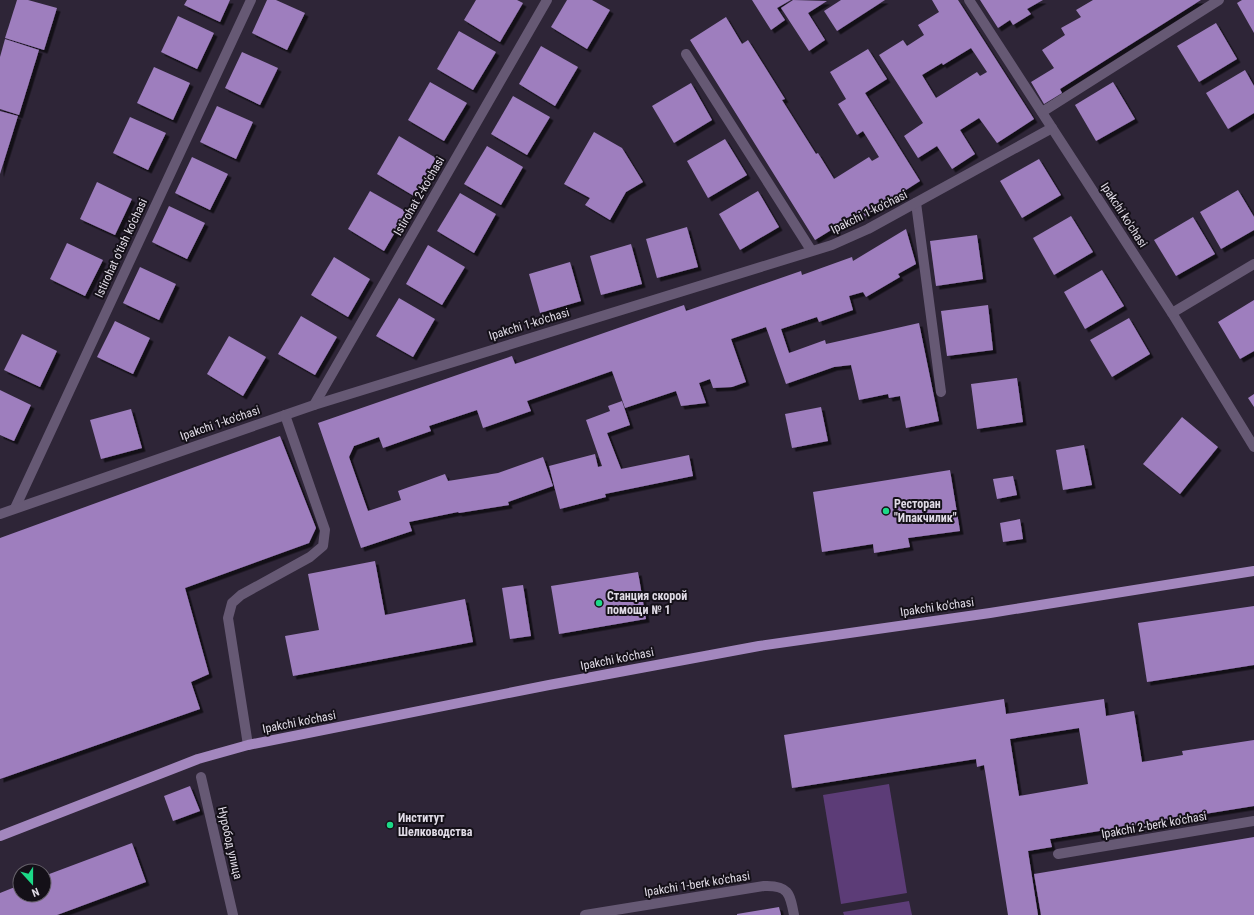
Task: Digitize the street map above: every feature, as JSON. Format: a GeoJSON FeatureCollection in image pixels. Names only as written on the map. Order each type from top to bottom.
{"type":"FeatureCollection","features":[{"type":"Feature","properties":{"kind":"main road","name":"Ipakchi ko'chasi"},"geometry":{"type":"LineString","coordinates":[[0,836],[198,759],[248,745],[549,685],[759,646],[990,613],[1254,571]]}},
{"type":"Feature","properties":{"kind":"street","name":"Istirohat o'tish ko'chasi"},"geometry":{"type":"LineString","coordinates":[[15,508],[251,0]]}},
{"type":"Feature","properties":{"kind":"street","name":"Istirohat 2-ko'chasi"},"geometry":{"type":"LineString","coordinates":[[314,405],[547,0]]}},
{"type":"Feature","properties":{"kind":"street","name":"Ipakchi ko'chasi"},"geometry":{"type":"LineString","coordinates":[[969,0],[1172,313],[1254,447]]}},
{"type":"Feature","properties":{"kind":"street"},"geometry":{"type":"LineString","coordinates":[[1042,112],[1219,0]]}},
{"type":"Feature","properties":{"kind":"street"},"geometry":{"type":"LineString","coordinates":[[686,54],[811,250]]}},
{"type":"Feature","properties":{"kind":"street","name":"Ipakchi 1-ko'chasi"},"geometry":{"type":"LineString","coordinates":[[0,514],[314,405],[811,250],[832,245],[868,229],[1052,128]]}},
{"type":"Feature","properties":{"kind":"street"},"geometry":{"type":"LineString","coordinates":[[916,203],[941,392]]}},
{"type":"Feature","properties":{"kind":"street"},"geometry":{"type":"LineString","coordinates":[[1172,313],[1254,264]]}},
{"type":"Feature","properties":{"kind":"street"},"geometry":{"type":"LineString","coordinates":[[248,745],[228,618],[232,603],[241,595],[310,557],[323,546],[326,530],[285,415]]}},
{"type":"Feature","properties":{"kind":"street","name":"Нуробод улица"},"geometry":{"type":"LineString","coordinates":[[201,777],[233,915]]}},
{"type":"Feature","properties":{"kind":"street","name":"Ipakchi 2-berk ko'chasi"},"geometry":{"type":"LineString","coordinates":[[1058,854],[1254,821]]}},
{"type":"Feature","properties":{"kind":"street","name":"Ipakchi 1-berk ko'chasi"},"geometry":{"type":"LineString","coordinates":[[585,915],[778,886],[786,891],[792,900],[794,915]]}},
{"type":"Feature","properties":{"kind":"shaded area"},"geometry":{"type":"Polygon","coordinates":[[[889,784],[907,893],[841,904],[823,795],[889,784]]]}},
{"type":"Feature","properties":{"kind":"shaded area"},"geometry":{"type":"Polygon","coordinates":[[[909,901],[912,915],[844,915],[843,912],[909,901]]]}},
{"type":"Feature","properties":{"kind":"building"},"geometry":{"type":"Polygon","coordinates":[[[17,0],[28,0],[57,8],[44,50],[5,38],[17,0]]]}},
{"type":"Feature","properties":{"kind":"building"},"geometry":{"type":"Polygon","coordinates":[[[187,0],[230,0],[220,22],[184,5],[187,0]]]}},
{"type":"Feature","properties":{"kind":"building"},"geometry":{"type":"Polygon","coordinates":[[[267,0],[276,0],[305,13],[287,50],[252,33],[267,0]]]}},
{"type":"Feature","properties":{"kind":"building"},"geometry":{"type":"Polygon","coordinates":[[[476,0],[517,0],[523,3],[500,42],[464,20],[476,0]]]}},
{"type":"Feature","properties":{"kind":"building"},"geometry":{"type":"Polygon","coordinates":[[[567,0],[592,0],[610,10],[587,49],[551,27],[567,0]]]}},
{"type":"Feature","properties":{"kind":"building"},"geometry":{"type":"Polygon","coordinates":[[[752,0],[791,0],[777,8],[785,20],[771,30],[752,0]]]}},
{"type":"Feature","properties":{"kind":"building"},"geometry":{"type":"Polygon","coordinates":[[[793,0],[827,1],[808,13],[825,40],[809,51],[781,8],[793,0]]]}},
{"type":"Feature","properties":{"kind":"building"},"geometry":{"type":"Polygon","coordinates":[[[841,0],[885,0],[837,31],[824,11],[841,0]]]}},
{"type":"Feature","properties":{"kind":"building"},"geometry":{"type":"Polygon","coordinates":[[[932,0],[958,0],[1034,119],[997,143],[979,118],[960,130],[975,154],[952,169],[937,146],[918,158],[904,136],[923,123],[879,55],[903,40],[907,46],[924,35],[918,25],[939,12],[932,0]],[[971,48],[943,65],[942,63],[922,75],[936,98],[977,72],[980,76],[987,72],[971,48]]]}},
{"type":"Feature","properties":{"kind":"building"},"geometry":{"type":"Polygon","coordinates":[[[980,0],[1043,0],[1027,9],[1031,14],[1013,25],[1010,20],[998,28],[980,0]]]}},
{"type":"Feature","properties":{"kind":"building"},"geometry":{"type":"Polygon","coordinates":[[[1093,0],[1201,0],[1060,89],[1062,93],[1044,104],[1031,82],[1054,68],[1042,50],[1065,35],[1061,28],[1081,17],[1076,10],[1093,0]]]}},
{"type":"Feature","properties":{"kind":"building"},"geometry":{"type":"Polygon","coordinates":[[[1242,0],[1254,0],[1254,33],[1237,3],[1242,0]]]}},
{"type":"Feature","properties":{"kind":"building"},"geometry":{"type":"Polygon","coordinates":[[[178,16],[214,33],[197,69],[161,52],[178,16]]]}},
{"type":"Feature","properties":{"kind":"building"},"geometry":{"type":"Polygon","coordinates":[[[726,17],[742,44],[748,40],[785,99],[782,100],[816,154],[818,153],[834,179],[869,157],[872,161],[879,157],[863,131],[857,135],[838,104],[846,99],[830,72],[868,49],[887,79],[865,93],[920,181],[865,216],[862,211],[815,240],[690,40],[726,17]]]}},
{"type":"Feature","properties":{"kind":"building"},"geometry":{"type":"Polygon","coordinates":[[[1216,23],[1237,59],[1199,82],[1177,46],[1216,23]]]}},
{"type":"Feature","properties":{"kind":"building"},"geometry":{"type":"Polygon","coordinates":[[[459,31],[496,52],[473,90],[437,69],[459,31]]]}},
{"type":"Feature","properties":{"kind":"building"},"geometry":{"type":"Polygon","coordinates":[[[5,39],[39,50],[19,115],[0,109],[0,57],[5,39]]]}},
{"type":"Feature","properties":{"kind":"building"},"geometry":{"type":"Polygon","coordinates":[[[541,46],[578,67],[555,106],[519,84],[541,46]]]}},
{"type":"Feature","properties":{"kind":"building"},"geometry":{"type":"Polygon","coordinates":[[[242,52],[278,68],[260,105],[225,88],[242,52]]]}},
{"type":"Feature","properties":{"kind":"building"},"geometry":{"type":"Polygon","coordinates":[[[154,67],[190,83],[173,120],[137,103],[154,67]]]}},
{"type":"Feature","properties":{"kind":"building"},"geometry":{"type":"Polygon","coordinates":[[[1245,70],[1254,86],[1254,113],[1228,129],[1206,93],[1245,70]]]}},
{"type":"Feature","properties":{"kind":"building"},"geometry":{"type":"Polygon","coordinates":[[[430,82],[467,103],[444,141],[408,120],[430,82]]]}},
{"type":"Feature","properties":{"kind":"building"},"geometry":{"type":"Polygon","coordinates":[[[1113,82],[1135,119],[1096,141],[1075,105],[1113,82]]]}},
{"type":"Feature","properties":{"kind":"building"},"geometry":{"type":"Polygon","coordinates":[[[691,83],[712,120],[674,143],[652,106],[691,83]]]}},
{"type":"Feature","properties":{"kind":"building"},"geometry":{"type":"Polygon","coordinates":[[[513,96],[550,117],[527,155],[491,134],[513,96]]]}},
{"type":"Feature","properties":{"kind":"building"},"geometry":{"type":"Polygon","coordinates":[[[217,106],[253,122],[236,159],[200,142],[217,106]]]}},
{"type":"Feature","properties":{"kind":"building"},"geometry":{"type":"Polygon","coordinates":[[[0,111],[18,116],[0,174],[0,111]]]}},
{"type":"Feature","properties":{"kind":"building"},"geometry":{"type":"Polygon","coordinates":[[[130,117],[166,133],[148,170],[113,153],[130,117]]]}},
{"type":"Feature","properties":{"kind":"building"},"geometry":{"type":"Polygon","coordinates":[[[594,132],[622,148],[643,182],[626,192],[610,220],[585,205],[590,198],[564,184],[594,132]]]}},
{"type":"Feature","properties":{"kind":"building"},"geometry":{"type":"Polygon","coordinates":[[[399,136],[436,158],[414,196],[377,174],[399,136]]]}},
{"type":"Feature","properties":{"kind":"building"},"geometry":{"type":"Polygon","coordinates":[[[725,139],[747,175],[708,198],[687,161],[725,139]]]}},
{"type":"Feature","properties":{"kind":"building"},"geometry":{"type":"Polygon","coordinates":[[[487,146],[523,167],[501,205],[464,184],[487,146]]]}},
{"type":"Feature","properties":{"kind":"building"},"geometry":{"type":"Polygon","coordinates":[[[192,157],[228,174],[210,210],[175,193],[192,157]]]}},
{"type":"Feature","properties":{"kind":"building"},"geometry":{"type":"Polygon","coordinates":[[[1039,159],[1061,195],[1022,218],[1000,181],[1039,159]]]}},
{"type":"Feature","properties":{"kind":"building"},"geometry":{"type":"Polygon","coordinates":[[[97,182],[132,199],[115,235],[80,219],[97,182]]]}},
{"type":"Feature","properties":{"kind":"building"},"geometry":{"type":"Polygon","coordinates":[[[1238,190],[1254,217],[1254,230],[1221,249],[1200,212],[1238,190]]]}},
{"type":"Feature","properties":{"kind":"building"},"geometry":{"type":"Polygon","coordinates":[[[370,191],[407,212],[384,251],[348,229],[370,191]]]}},
{"type":"Feature","properties":{"kind":"building"},"geometry":{"type":"Polygon","coordinates":[[[758,191],[779,227],[740,250],[719,214],[758,191]]]}},
{"type":"Feature","properties":{"kind":"building"},"geometry":{"type":"Polygon","coordinates":[[[460,193],[496,214],[474,253],[437,231],[460,193]]]}},
{"type":"Feature","properties":{"kind":"building"},"geometry":{"type":"Polygon","coordinates":[[[169,206],[205,223],[187,259],[152,242],[169,206]]]}},
{"type":"Feature","properties":{"kind":"building"},"geometry":{"type":"Polygon","coordinates":[[[1071,216],[1093,252],[1054,275],[1033,238],[1071,216]]]}},
{"type":"Feature","properties":{"kind":"building"},"geometry":{"type":"Polygon","coordinates":[[[1193,217],[1215,254],[1176,276],[1154,240],[1193,217]]]}},
{"type":"Feature","properties":{"kind":"building"},"geometry":{"type":"Polygon","coordinates":[[[687,227],[698,267],[657,278],[646,239],[687,227]]]}},
{"type":"Feature","properties":{"kind":"building"},"geometry":{"type":"Polygon","coordinates":[[[906,229],[916,264],[898,274],[900,277],[866,297],[863,292],[849,296],[853,310],[819,322],[817,317],[781,329],[789,353],[825,340],[826,344],[919,323],[939,421],[906,428],[900,396],[889,398],[888,394],[859,400],[851,365],[834,367],[786,384],[766,327],[731,339],[746,382],[732,387],[713,388],[710,379],[699,383],[706,403],[681,406],[676,391],[625,408],[612,371],[527,401],[531,411],[483,428],[477,410],[429,426],[431,431],[383,448],[379,437],[354,446],[349,457],[368,511],[401,500],[398,491],[445,474],[448,481],[498,473],[543,457],[553,486],[508,502],[509,505],[458,512],[409,522],[412,531],[361,548],[318,423],[512,356],[515,364],[684,305],[686,311],[801,271],[802,275],[852,257],[853,261],[906,229]]]}},
{"type":"Feature","properties":{"kind":"building"},"geometry":{"type":"Polygon","coordinates":[[[977,235],[983,279],[936,286],[930,241],[977,235]]]}},
{"type":"Feature","properties":{"kind":"building"},"geometry":{"type":"Polygon","coordinates":[[[67,243],[103,260],[85,296],[50,279],[67,243]]]}},
{"type":"Feature","properties":{"kind":"building"},"geometry":{"type":"Polygon","coordinates":[[[631,244],[642,284],[601,295],[590,256],[631,244]]]}},
{"type":"Feature","properties":{"kind":"building"},"geometry":{"type":"Polygon","coordinates":[[[428,245],[465,267],[442,305],[406,284],[428,245]]]}},
{"type":"Feature","properties":{"kind":"building"},"geometry":{"type":"Polygon","coordinates":[[[334,257],[370,279],[348,317],[311,295],[334,257]]]}},
{"type":"Feature","properties":{"kind":"building"},"geometry":{"type":"Polygon","coordinates":[[[570,262],[581,301],[540,313],[529,274],[570,262]]]}},
{"type":"Feature","properties":{"kind":"building"},"geometry":{"type":"Polygon","coordinates":[[[140,267],[176,284],[159,320],[123,303],[140,267]]]}},
{"type":"Feature","properties":{"kind":"building"},"geometry":{"type":"Polygon","coordinates":[[[1102,270],[1124,306],[1085,329],[1064,292],[1102,270]]]}},
{"type":"Feature","properties":{"kind":"building"},"geometry":{"type":"Polygon","coordinates":[[[399,298],[435,319],[413,357],[376,336],[399,298]]]}},
{"type":"Feature","properties":{"kind":"building"},"geometry":{"type":"Polygon","coordinates":[[[1254,300],[1254,351],[1240,359],[1218,322],[1254,300]]]}},
{"type":"Feature","properties":{"kind":"building"},"geometry":{"type":"Polygon","coordinates":[[[988,305],[993,350],[947,356],[941,311],[988,305]]]}},
{"type":"Feature","properties":{"kind":"building"},"geometry":{"type":"Polygon","coordinates":[[[301,316],[337,337],[315,375],[278,354],[301,316]]]}},
{"type":"Feature","properties":{"kind":"building"},"geometry":{"type":"Polygon","coordinates":[[[1129,318],[1150,354],[1112,377],[1090,340],[1129,318]]]}},
{"type":"Feature","properties":{"kind":"building"},"geometry":{"type":"Polygon","coordinates":[[[115,321],[150,338],[133,374],[97,357],[115,321]]]}},
{"type":"Feature","properties":{"kind":"building"},"geometry":{"type":"Polygon","coordinates":[[[22,334],[57,351],[40,387],[4,370],[22,334]]]}},
{"type":"Feature","properties":{"kind":"building"},"geometry":{"type":"Polygon","coordinates":[[[229,336],[266,357],[243,396],[207,374],[229,336]]]}},
{"type":"Feature","properties":{"kind":"building"},"geometry":{"type":"Polygon","coordinates":[[[1017,378],[1023,422],[977,429],[971,384],[1017,378]]]}},
{"type":"Feature","properties":{"kind":"building"},"geometry":{"type":"Polygon","coordinates":[[[0,390],[31,405],[14,441],[0,435],[0,390]]]}},
{"type":"Feature","properties":{"kind":"building"},"geometry":{"type":"Polygon","coordinates":[[[1254,394],[1254,407],[1248,398],[1254,394]]]}},
{"type":"Feature","properties":{"kind":"building"},"geometry":{"type":"Polygon","coordinates":[[[622,401],[630,425],[607,433],[621,469],[689,455],[693,476],[605,494],[606,497],[560,509],[549,466],[595,454],[598,467],[602,466],[586,420],[610,411],[608,406],[622,401]]]}},
{"type":"Feature","properties":{"kind":"building"},"geometry":{"type":"Polygon","coordinates":[[[821,407],[828,441],[792,448],[785,414],[821,407]]]}},
{"type":"Feature","properties":{"kind":"building"},"geometry":{"type":"Polygon","coordinates":[[[131,409],[142,448],[101,459],[90,420],[131,409]]]}},
{"type":"Feature","properties":{"kind":"building"},"geometry":{"type":"Polygon","coordinates":[[[1182,417],[1218,447],[1180,494],[1143,464],[1182,417]]]}},
{"type":"Feature","properties":{"kind":"building"},"geometry":{"type":"Polygon","coordinates":[[[280,436],[316,528],[309,543],[185,588],[209,674],[191,682],[200,709],[0,779],[0,538],[280,436]]]}},
{"type":"Feature","properties":{"kind":"building"},"geometry":{"type":"Polygon","coordinates":[[[1084,445],[1092,485],[1063,490],[1056,450],[1084,445]]]}},
{"type":"Feature","properties":{"kind":"building","name":"Ресторан \"Ипакчилик\""},"geometry":{"type":"Polygon","coordinates":[[[950,470],[960,531],[908,538],[910,547],[874,553],[873,544],[822,552],[813,492],[950,470]]]}},
{"type":"Feature","properties":{"kind":"building"},"geometry":{"type":"Polygon","coordinates":[[[1013,476],[1017,495],[997,499],[993,479],[1013,476]]]}},
{"type":"Feature","properties":{"kind":"building"},"geometry":{"type":"Polygon","coordinates":[[[1020,519],[1023,539],[1003,542],[1000,523],[1020,519]]]}},
{"type":"Feature","properties":{"kind":"building"},"geometry":{"type":"Polygon","coordinates":[[[375,561],[385,615],[465,599],[473,642],[293,676],[285,636],[319,630],[308,574],[375,561]]]}},
{"type":"Feature","properties":{"kind":"building","name":"Станция скорой помощи № 1"},"geometry":{"type":"Polygon","coordinates":[[[638,572],[646,619],[559,634],[551,586],[638,572]]]}},
{"type":"Feature","properties":{"kind":"building"},"geometry":{"type":"Polygon","coordinates":[[[523,585],[531,636],[510,639],[502,588],[523,585]]]}},
{"type":"Feature","properties":{"kind":"building"},"geometry":{"type":"Polygon","coordinates":[[[1254,606],[1254,665],[1147,682],[1138,623],[1254,606]]]}},
{"type":"Feature","properties":{"kind":"building"},"geometry":{"type":"Polygon","coordinates":[[[1004,699],[1006,714],[1104,699],[1106,716],[1134,711],[1142,762],[1183,755],[1182,751],[1254,740],[1254,806],[1050,839],[1052,847],[1028,851],[1038,915],[1008,915],[984,765],[977,767],[976,759],[792,788],[784,735],[1004,699]],[[1079,728],[1010,739],[1019,796],[1088,784],[1079,728]]]}},
{"type":"Feature","properties":{"kind":"building"},"geometry":{"type":"Polygon","coordinates":[[[190,786],[200,811],[173,821],[164,796],[190,786]]]}},
{"type":"Feature","properties":{"kind":"building"},"geometry":{"type":"Polygon","coordinates":[[[1254,837],[1254,915],[1041,915],[1034,874],[1254,837]]]}},
{"type":"Feature","properties":{"kind":"building"},"geometry":{"type":"Polygon","coordinates":[[[132,843],[146,882],[57,915],[0,915],[0,893],[12,888],[12,903],[52,903],[52,873],[132,843]]]}},
{"type":"Feature","properties":{"kind":"building"},"geometry":{"type":"Polygon","coordinates":[[[779,907],[781,915],[737,915],[737,914],[779,907]]]}},
{"type":"Feature","properties":{"kind":"place","name":"Ресторан \"Ипакчилик\""},"geometry":{"type":"Point","coordinates":[886,511]}},
{"type":"Feature","properties":{"kind":"place","name":"Станция скорой помощи № 1"},"geometry":{"type":"Point","coordinates":[599,603]}},
{"type":"Feature","properties":{"kind":"place","name":"Институт Шелководства"},"geometry":{"type":"Point","coordinates":[390,825]}}]}
